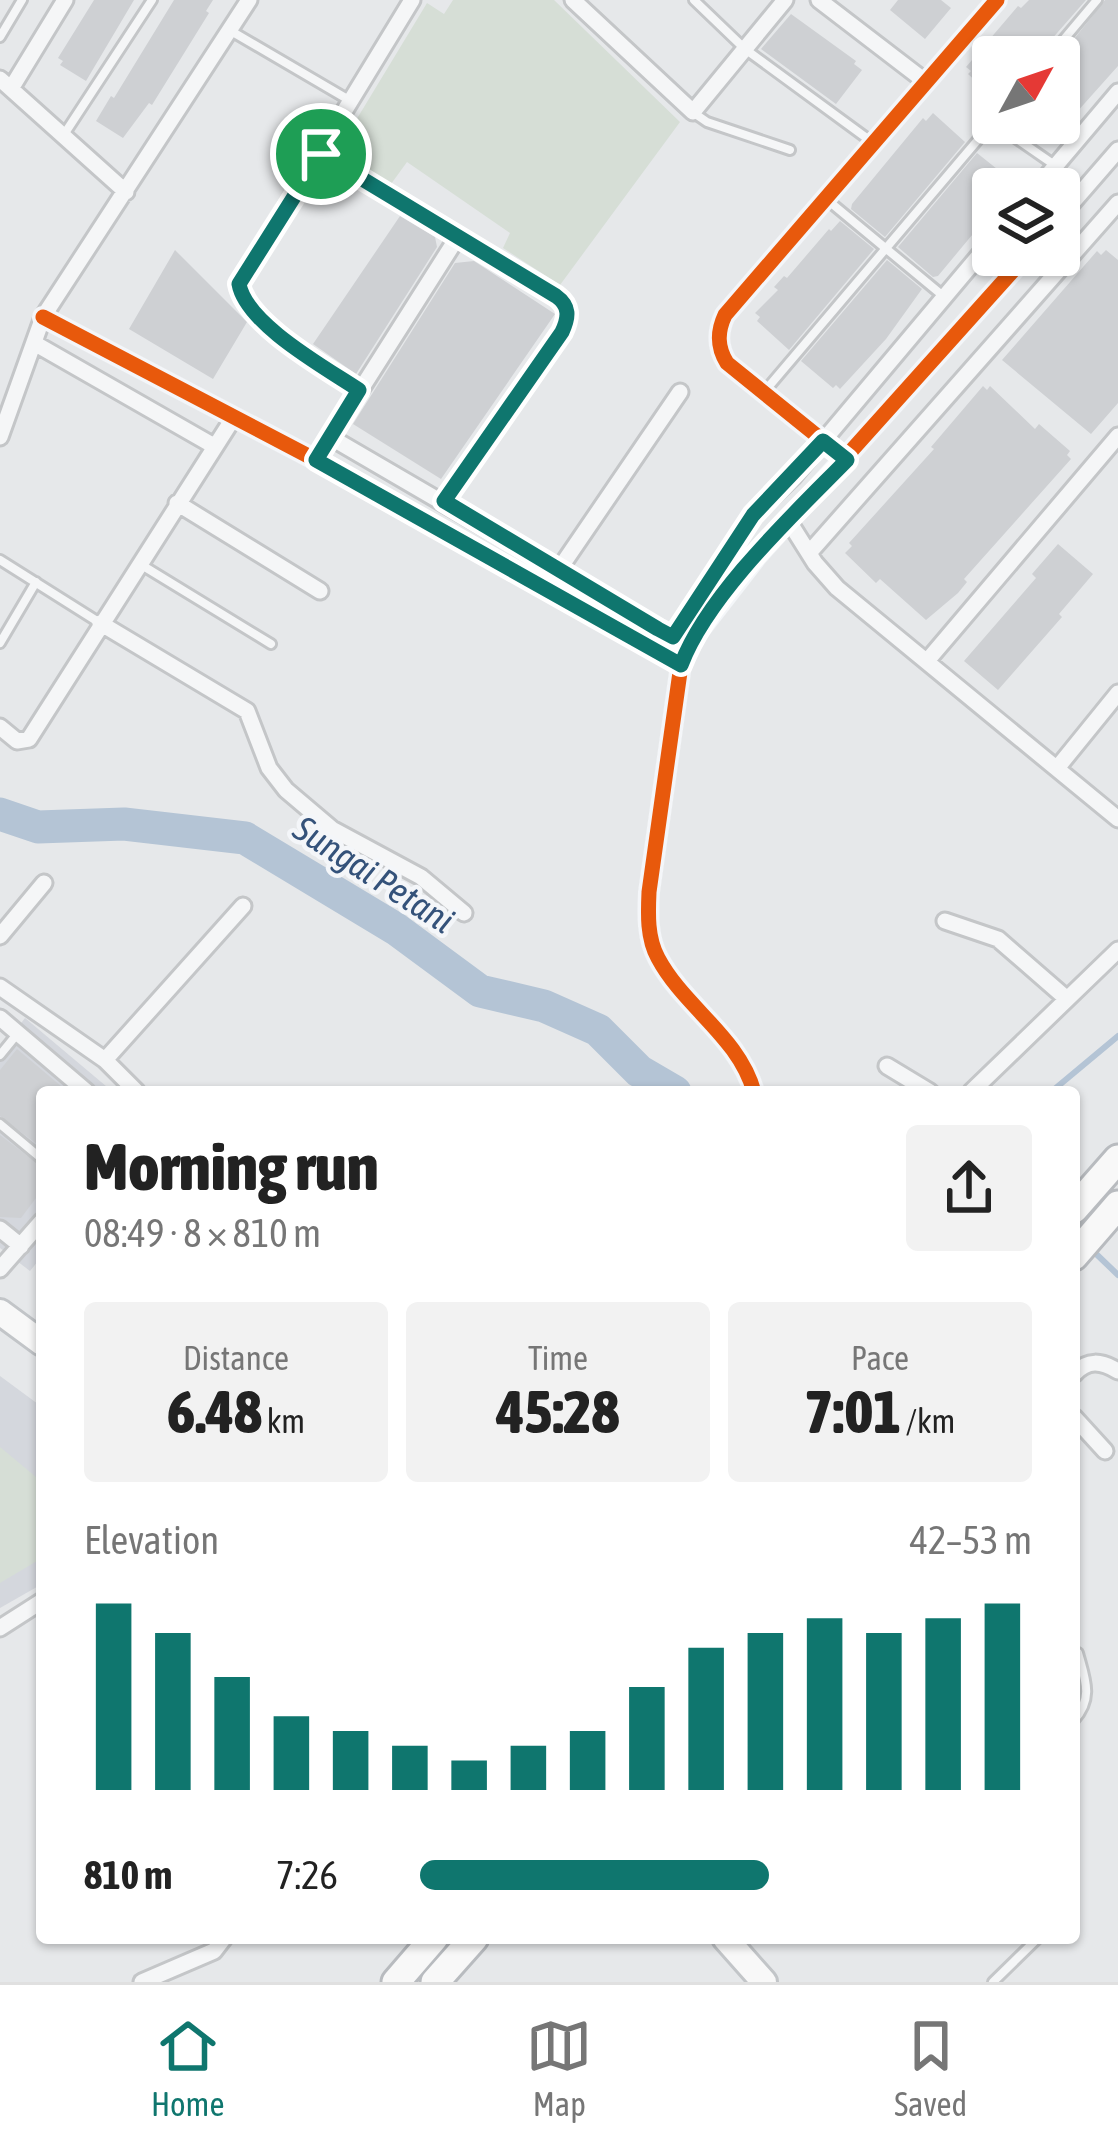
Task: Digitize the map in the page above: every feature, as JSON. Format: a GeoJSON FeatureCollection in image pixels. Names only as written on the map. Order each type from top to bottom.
{"type":"FeatureCollection","features":[{"type":"Feature","properties":{"kind":"highway"},"geometry":{"type":"LineString","coordinates":[[1080,1202],[1109,1170]]}},
{"type":"Feature","properties":{"kind":"highway"},"geometry":{"type":"LineString","coordinates":[[1080,1249],[1118,1205]]}},
{"type":"Feature","properties":{"kind":"highway"},"geometry":{"type":"LineString","coordinates":[[396,1982],[429,1944]]}},
{"type":"Feature","properties":{"kind":"highway"},"geometry":{"type":"LineString","coordinates":[[435,1982],[469,1944]]}},
{"type":"Feature","properties":{"kind":"main road"},"geometry":{"type":"LineString","coordinates":[[0,1312],[36,1338]]}},
{"type":"Feature","properties":{"kind":"main road"},"geometry":{"type":"LineString","coordinates":[[730,1944],[755,1978]]}},
{"type":"Feature","properties":{"kind":"street"},"geometry":{"type":"LineString","coordinates":[[65,0],[6,83],[126,192]]}},
{"type":"Feature","properties":{"kind":"street"},"geometry":{"type":"LineString","coordinates":[[0,437],[43,317],[249,0]]}},
{"type":"Feature","properties":{"kind":"street"},"geometry":{"type":"LineString","coordinates":[[359,390],[282,338],[239,289],[412,0]]}},
{"type":"Feature","properties":{"kind":"street"},"geometry":{"type":"LineString","coordinates":[[574,0],[693,112],[785,0]]}},
{"type":"Feature","properties":{"kind":"street"},"geometry":{"type":"LineString","coordinates":[[819,0],[926,82]]}},
{"type":"Feature","properties":{"kind":"street"},"geometry":{"type":"LineString","coordinates":[[847,460],[727,363],[719,347],[719,330],[725,315],[997,0]]}},
{"type":"Feature","properties":{"kind":"street"},"geometry":{"type":"LineString","coordinates":[[1056,166],[1118,92]]}},
{"type":"Feature","properties":{"kind":"street"},"geometry":{"type":"LineString","coordinates":[[1080,194],[1118,150]]}},
{"type":"Feature","properties":{"kind":"street"},"geometry":{"type":"LineString","coordinates":[[321,154],[566,306],[568,320],[444,501]]}},
{"type":"Feature","properties":{"kind":"street"},"geometry":{"type":"LineString","coordinates":[[809,553],[1118,202]]}},
{"type":"Feature","properties":{"kind":"street"},"geometry":{"type":"LineString","coordinates":[[316,460],[457,238]]}},
{"type":"Feature","properties":{"kind":"street"},"geometry":{"type":"LineString","coordinates":[[751,1086],[721,1034],[658,958],[650,929],[649,892],[681,665],[680,642],[753,515],[823,441],[972,263]]}},
{"type":"Feature","properties":{"kind":"street"},"geometry":{"type":"LineString","coordinates":[[680,642],[1009,276]]}},
{"type":"Feature","properties":{"kind":"street"},"geometry":{"type":"LineString","coordinates":[[43,317],[316,460],[681,665]]}},
{"type":"Feature","properties":{"kind":"street"},"geometry":{"type":"LineString","coordinates":[[34,343],[214,446]]}},
{"type":"Feature","properties":{"kind":"street"},"geometry":{"type":"LineString","coordinates":[[560,568],[680,392]]}},
{"type":"Feature","properties":{"kind":"street"},"geometry":{"type":"LineString","coordinates":[[0,727],[17,741],[29,739],[234,416]]}},
{"type":"Feature","properties":{"kind":"street"},"geometry":{"type":"LineString","coordinates":[[927,661],[1118,436]]}},
{"type":"Feature","properties":{"kind":"street"},"geometry":{"type":"LineString","coordinates":[[330,437],[680,642]]}},
{"type":"Feature","properties":{"kind":"street"},"geometry":{"type":"LineString","coordinates":[[177,503],[320,591]]}},
{"type":"Feature","properties":{"kind":"street"},"geometry":{"type":"LineString","coordinates":[[788,520],[837,588],[1118,819]]}},
{"type":"Feature","properties":{"kind":"street"},"geometry":{"type":"LineString","coordinates":[[100,623],[247,711],[269,768],[286,790],[332,829],[421,877],[464,914]]}},
{"type":"Feature","properties":{"kind":"street"},"geometry":{"type":"LineString","coordinates":[[1058,767],[1118,693]]}},
{"type":"Feature","properties":{"kind":"street"},"geometry":{"type":"LineString","coordinates":[[0,936],[44,884]]}},
{"type":"Feature","properties":{"kind":"street"},"geometry":{"type":"LineString","coordinates":[[105,1060],[243,906]]}},
{"type":"Feature","properties":{"kind":"street"},"geometry":{"type":"LineString","coordinates":[[945,921],[998,940],[1067,1000]]}},
{"type":"Feature","properties":{"kind":"street"},"geometry":{"type":"LineString","coordinates":[[977,1086],[1118,950]]}},
{"type":"Feature","properties":{"kind":"street"},"geometry":{"type":"LineString","coordinates":[[0,987],[105,1060],[131,1086]]}},
{"type":"Feature","properties":{"kind":"street"},"geometry":{"type":"LineString","coordinates":[[0,1018],[79,1086]]}},
{"type":"Feature","properties":{"kind":"street"},"geometry":{"type":"LineString","coordinates":[[887,1066],[920,1086]]}},
{"type":"Feature","properties":{"kind":"street"},"geometry":{"type":"LineString","coordinates":[[0,1269],[36,1228]]}},
{"type":"Feature","properties":{"kind":"street"},"geometry":{"type":"LineString","coordinates":[[0,1229],[21,1246]]}},
{"type":"Feature","properties":{"kind":"street"},"geometry":{"type":"LineString","coordinates":[[1080,1368],[1094,1363],[1118,1371]]}},
{"type":"Feature","properties":{"kind":"street"},"geometry":{"type":"LineString","coordinates":[[1080,1424],[1105,1451]]}},
{"type":"Feature","properties":{"kind":"street"},"geometry":{"type":"LineString","coordinates":[[0,1628],[36,1605]]}},
{"type":"Feature","properties":{"kind":"street"},"geometry":{"type":"LineString","coordinates":[[142,1982],[214,1951],[219,1944]]}},
{"type":"Feature","properties":{"kind":"lane"},"geometry":{"type":"LineString","coordinates":[[0,37],[22,0]]}},
{"type":"Feature","properties":{"kind":"lane"},"geometry":{"type":"LineString","coordinates":[[65,134],[152,0]]}},
{"type":"Feature","properties":{"kind":"lane"},"geometry":{"type":"LineString","coordinates":[[694,0],[745,49],[873,143]]}},
{"type":"Feature","properties":{"kind":"lane"},"geometry":{"type":"LineString","coordinates":[[1066,36],[1097,0]]}},
{"type":"Feature","properties":{"kind":"lane"},"geometry":{"type":"LineString","coordinates":[[231,31],[352,102]]}},
{"type":"Feature","properties":{"kind":"lane"},"geometry":{"type":"LineString","coordinates":[[693,112],[707,122],[790,150]]}},
{"type":"Feature","properties":{"kind":"lane"},"geometry":{"type":"LineString","coordinates":[[763,393],[976,144]]}},
{"type":"Feature","properties":{"kind":"lane"},"geometry":{"type":"LineString","coordinates":[[1024,144],[1056,166]]}},
{"type":"Feature","properties":{"kind":"lane"},"geometry":{"type":"LineString","coordinates":[[825,198],[944,296]]}},
{"type":"Feature","properties":{"kind":"lane"},"geometry":{"type":"LineString","coordinates":[[0,560],[100,623]]}},
{"type":"Feature","properties":{"kind":"lane"},"geometry":{"type":"LineString","coordinates":[[138,564],[271,644]]}},
{"type":"Feature","properties":{"kind":"lane"},"geometry":{"type":"LineString","coordinates":[[0,643],[36,582]]}},
{"type":"Feature","properties":{"kind":"lane"},"geometry":{"type":"LineString","coordinates":[[0,1055],[18,1033]]}},
{"type":"Feature","properties":{"kind":"lane"},"geometry":{"type":"LineString","coordinates":[[0,1124],[36,1154]]}},
{"type":"Feature","properties":{"kind":"lane"},"geometry":{"type":"LineString","coordinates":[[1080,1661],[1088,1691],[1080,1713]]}},
{"type":"Feature","properties":{"kind":"lane"},"geometry":{"type":"LineString","coordinates":[[993,1982],[1032,1944]]}},
{"type":"Feature","properties":{"kind":"shaded area"},"geometry":{"type":"Polygon","coordinates":[[[453,0],[554,0],[680,122],[560,285],[503,248],[510,233],[407,162],[391,184],[348,159],[341,145],[427,3],[444,14],[453,0]]]}},
{"type":"Feature","properties":{"kind":"shaded area"},"geometry":{"type":"Polygon","coordinates":[[[25,1018],[106,1086],[36,1086],[36,1264],[30,1271],[0,1248],[0,1051],[25,1018]]]}},
{"type":"Feature","properties":{"kind":"shaded area"},"geometry":{"type":"Polygon","coordinates":[[[0,1376],[36,1403],[36,1587],[0,1608],[0,1376]]]}},
{"type":"Feature","properties":{"kind":"shaded area"},"geometry":{"type":"Polygon","coordinates":[[[0,1447],[36,1477],[36,1562],[0,1583],[0,1447]]]}},
{"type":"Feature","properties":{"kind":"building"},"geometry":{"type":"Polygon","coordinates":[[[94,0],[134,0],[86,81],[60,65],[63,61],[58,58],[94,0]]]}},
{"type":"Feature","properties":{"kind":"building"},"geometry":{"type":"Polygon","coordinates":[[[174,0],[213,0],[152,105],[123,138],[96,121],[174,0]]]}},
{"type":"Feature","properties":{"kind":"building"},"geometry":{"type":"Polygon","coordinates":[[[898,0],[941,0],[951,8],[925,39],[890,10],[898,0]]]}},
{"type":"Feature","properties":{"kind":"building"},"geometry":{"type":"Polygon","coordinates":[[[1029,0],[1086,0],[1054,36],[992,36],[1029,0]]]}},
{"type":"Feature","properties":{"kind":"building"},"geometry":{"type":"Polygon","coordinates":[[[1105,0],[1118,0],[1118,66],[1080,109],[1080,36],[1105,0]]]}},
{"type":"Feature","properties":{"kind":"building"},"geometry":{"type":"Polygon","coordinates":[[[791,14],[862,70],[836,104],[761,49],[791,14]]]}},
{"type":"Feature","properties":{"kind":"building"},"geometry":{"type":"Polygon","coordinates":[[[933,113],[965,142],[885,237],[851,209],[852,204],[923,118],[926,121],[933,113]]]}},
{"type":"Feature","properties":{"kind":"building"},"geometry":{"type":"Polygon","coordinates":[[[977,153],[996,168],[972,168],[972,235],[938,276],[933,277],[898,247],[977,153]]]}},
{"type":"Feature","properties":{"kind":"building"},"geometry":{"type":"Polygon","coordinates":[[[400,216],[435,237],[437,247],[356,374],[313,344],[400,216]]]}},
{"type":"Feature","properties":{"kind":"building"},"geometry":{"type":"Polygon","coordinates":[[[840,221],[874,249],[789,350],[757,321],[760,317],[755,313],[778,290],[774,287],[784,276],[840,221]]]}},
{"type":"Feature","properties":{"kind":"building"},"geometry":{"type":"Polygon","coordinates":[[[175,250],[247,322],[213,379],[129,329],[175,250]]]}},
{"type":"Feature","properties":{"kind":"building"},"geometry":{"type":"Polygon","coordinates":[[[1106,250],[1118,260],[1118,403],[1091,434],[1002,360],[1080,276],[1097,251],[1101,255],[1106,250]]]}},
{"type":"Feature","properties":{"kind":"building"},"geometry":{"type":"Polygon","coordinates":[[[887,260],[922,289],[886,339],[840,389],[833,388],[801,361],[887,260]]]}},
{"type":"Feature","properties":{"kind":"building"},"geometry":{"type":"Polygon","coordinates":[[[474,261],[555,314],[441,479],[353,424],[455,263],[474,261]]]}},
{"type":"Feature","properties":{"kind":"building"},"geometry":{"type":"Polygon","coordinates":[[[983,386],[987,390],[990,386],[1035,429],[1039,424],[1070,451],[1071,459],[964,579],[967,582],[958,593],[926,620],[845,553],[983,386]]]}},
{"type":"Feature","properties":{"kind":"building"},"geometry":{"type":"Polygon","coordinates":[[[1058,544],[1093,574],[998,690],[964,661],[1036,578],[1032,574],[1058,544]]]}},
{"type":"Feature","properties":{"kind":"building"},"geometry":{"type":"Polygon","coordinates":[[[17,1049],[61,1086],[36,1086],[36,1143],[0,1116],[0,1070],[17,1049]]]}},
{"type":"Feature","properties":{"kind":"building"},"geometry":{"type":"Polygon","coordinates":[[[0,1135],[36,1162],[36,1198],[21,1218],[0,1217],[0,1135]]]}},
{"type":"Feature","properties":{"kind":"waterway","name":"Sungai Petani"},"geometry":{"type":"LineString","coordinates":[[0,814],[38,827],[124,824],[245,838],[396,929],[480,991],[544,1006],[598,1030],[639,1071],[665,1086]]}},
{"type":"Feature","properties":{"kind":"waterway"},"geometry":{"type":"LineString","coordinates":[[1058,1086],[1118,1036]]}},
{"type":"Feature","properties":{"kind":"waterway","name":"Sungai Petani"},"geometry":{"type":"LineString","coordinates":[[1091,1249],[1118,1275]]}},
{"type":"Feature","properties":{"kind":"cycle path"},"geometry":{"type":"LineString","coordinates":[[847,460],[727,363],[720,345],[722,321],[997,0]]}},
{"type":"Feature","properties":{"kind":"cycle path"},"geometry":{"type":"LineString","coordinates":[[752,1086],[724,1038],[669,976],[650,934],[649,892],[681,665],[694,637],[756,557],[1008,276]]}},
{"type":"Feature","properties":{"kind":"cycle path"},"geometry":{"type":"LineString","coordinates":[[43,317],[316,460],[681,665]]}},
{"type":"Feature","properties":{"kind":"route"},"geometry":{"type":"LineString","coordinates":[[321,154],[562,300],[568,320],[562,332],[444,501],[658,629],[673,637],[753,515],[823,441],[847,460],[731,587],[688,646],[681,665],[316,460],[359,390],[282,338],[242,297],[239,284],[321,154]]}}]}
